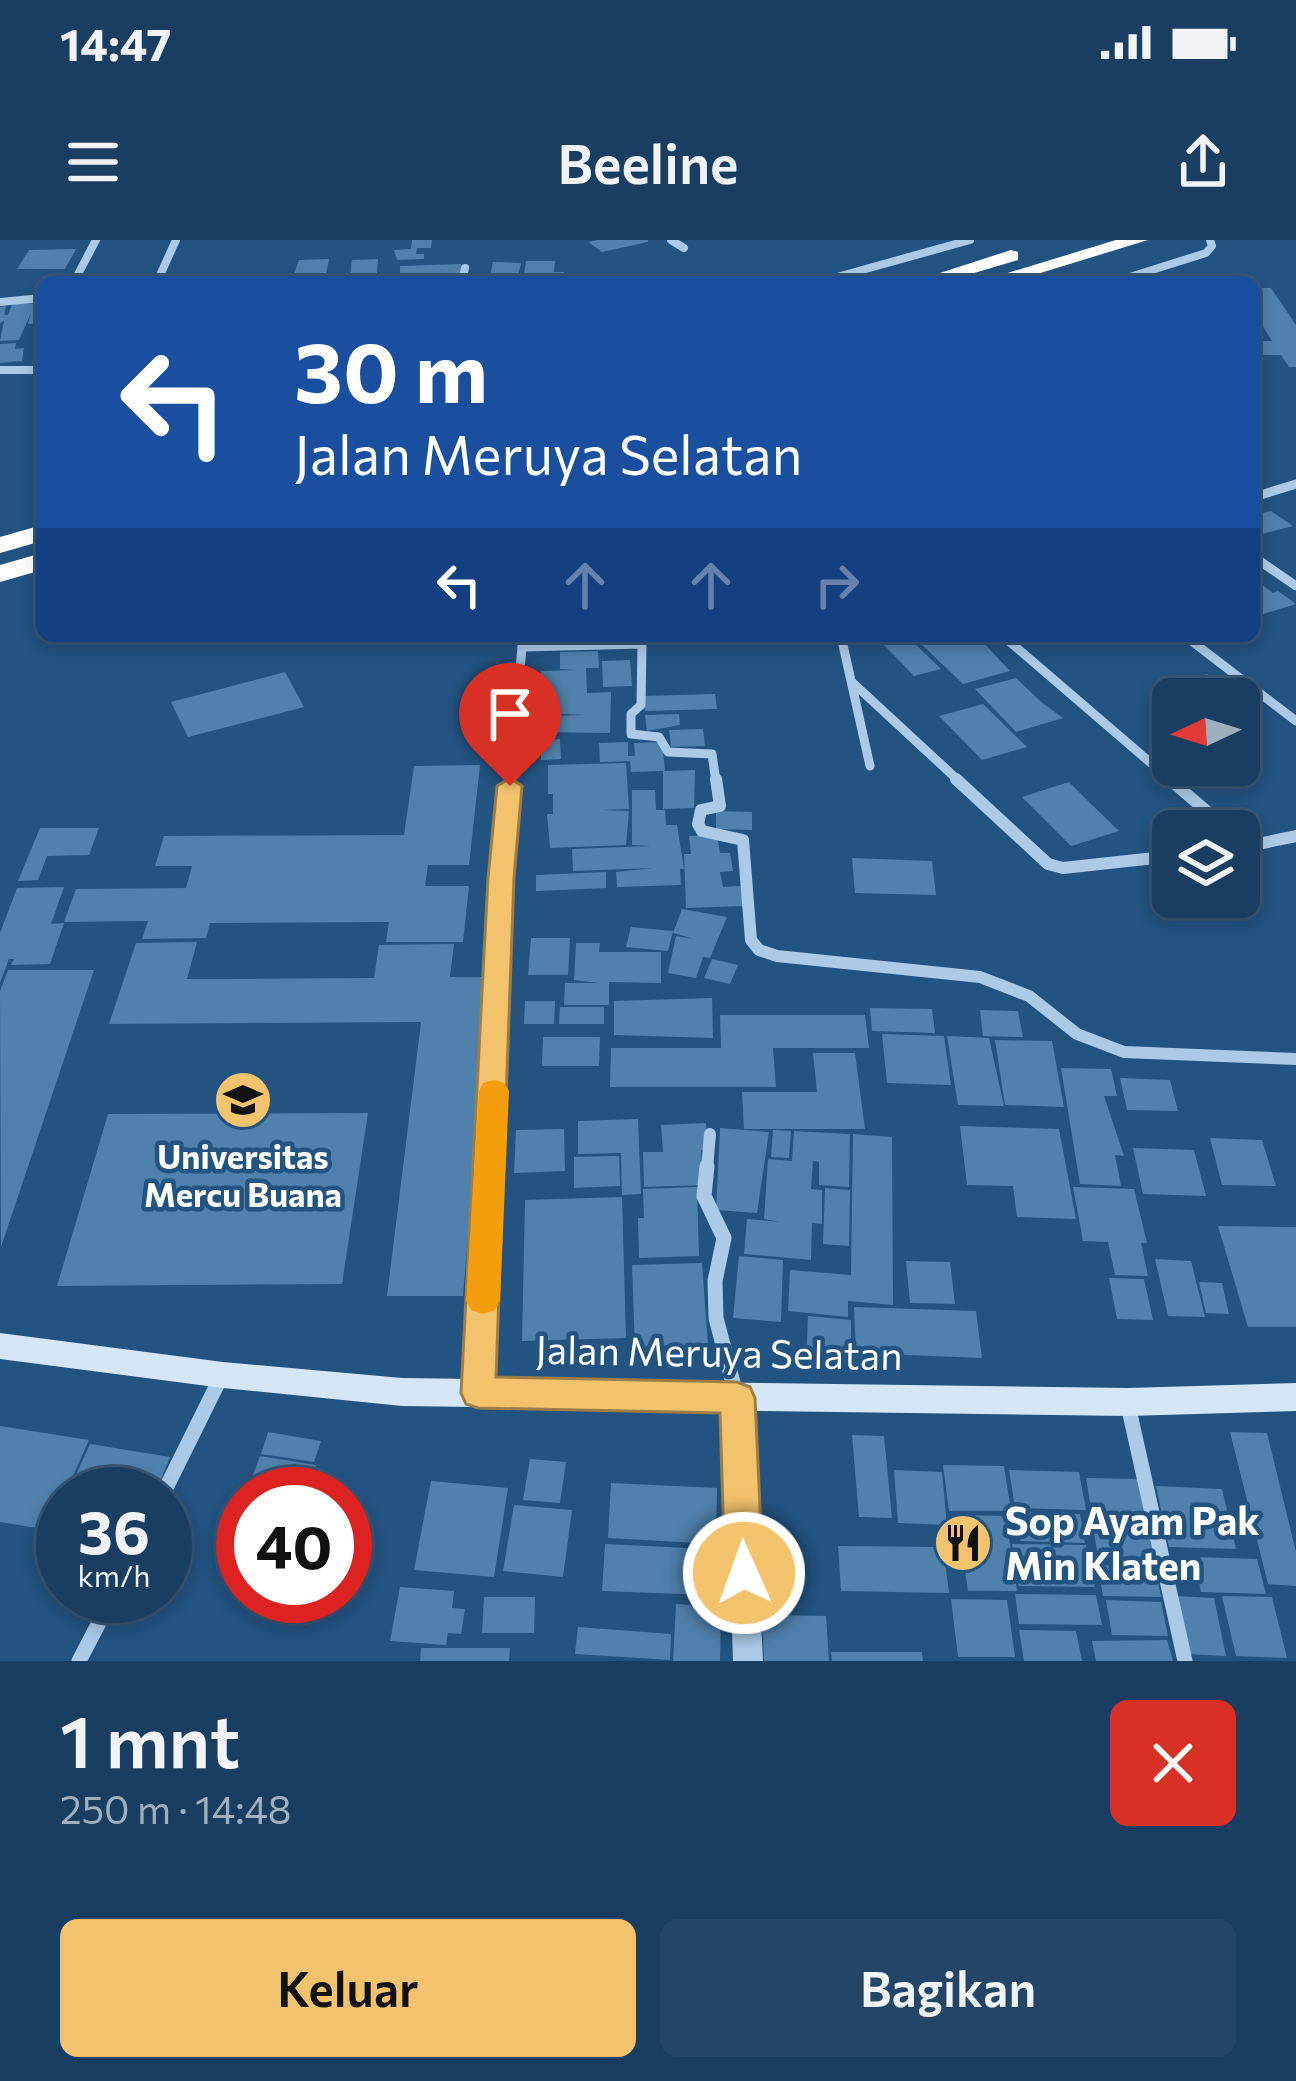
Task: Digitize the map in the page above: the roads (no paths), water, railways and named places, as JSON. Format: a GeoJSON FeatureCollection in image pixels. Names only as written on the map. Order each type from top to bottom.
{"type":"FeatureCollection","features":[{"type":"Feature","properties":{"kind":"highway"},"geometry":{"type":"LineString","coordinates":[[942,276],[1066,240]]}},
{"type":"Feature","properties":{"kind":"highway"},"geometry":{"type":"LineString","coordinates":[[1009,276],[1138,240]]}},
{"type":"Feature","properties":{"kind":"highway"},"geometry":{"type":"LineString","coordinates":[[0,526],[36,517]]}},
{"type":"Feature","properties":{"kind":"highway"},"geometry":{"type":"LineString","coordinates":[[0,545],[36,535]]}},
{"type":"Feature","properties":{"kind":"highway"},"geometry":{"type":"LineString","coordinates":[[0,574],[36,563]]}},
{"type":"Feature","properties":{"kind":"main road","name":"Jalan Meruya Selatan"},"geometry":{"type":"LineString","coordinates":[[0,1346],[402,1392],[1128,1402],[1296,1397]]}},
{"type":"Feature","properties":{"kind":"street"},"geometry":{"type":"LineString","coordinates":[[77,276],[96,240]]}},
{"type":"Feature","properties":{"kind":"street"},"geometry":{"type":"LineString","coordinates":[[160,276],[176,240]]}},
{"type":"Feature","properties":{"kind":"street"},"geometry":{"type":"LineString","coordinates":[[671,240],[684,248]]}},
{"type":"Feature","properties":{"kind":"street"},"geometry":{"type":"LineString","coordinates":[[840,276],[970,240]]}},
{"type":"Feature","properties":{"kind":"street"},"geometry":{"type":"LineString","coordinates":[[1133,276],[1206,253],[1212,246],[1210,240]]}},
{"type":"Feature","properties":{"kind":"street"},"geometry":{"type":"LineString","coordinates":[[463,276],[465,268]]}},
{"type":"Feature","properties":{"kind":"street"},"geometry":{"type":"LineString","coordinates":[[0,302],[36,299]]}},
{"type":"Feature","properties":{"kind":"street"},"geometry":{"type":"LineString","coordinates":[[0,370],[36,370]]}},
{"type":"Feature","properties":{"kind":"street"},"geometry":{"type":"LineString","coordinates":[[1260,495],[1296,484]]}},
{"type":"Feature","properties":{"kind":"street"},"geometry":{"type":"LineString","coordinates":[[1260,561],[1296,586]]}},
{"type":"Feature","properties":{"kind":"street"},"geometry":{"type":"LineString","coordinates":[[478,1393],[501,878],[523,642],[642,644],[640,706],[631,714],[631,734],[659,737],[668,752],[712,754],[720,806],[701,810],[698,824],[702,831],[743,839],[752,940],[759,950],[777,956],[980,977],[1029,996],[1076,1034],[1124,1052],[1296,1060]]}},
{"type":"Feature","properties":{"kind":"street"},"geometry":{"type":"LineString","coordinates":[[843,642],[869,766]]}},
{"type":"Feature","properties":{"kind":"street"},"geometry":{"type":"LineString","coordinates":[[1010,642],[1206,810]]}},
{"type":"Feature","properties":{"kind":"street"},"geometry":{"type":"LineString","coordinates":[[1193,642],[1296,721]]}},
{"type":"Feature","properties":{"kind":"street"},"geometry":{"type":"LineString","coordinates":[[853,683],[1048,864],[1064,868],[1152,858]]}},
{"type":"Feature","properties":{"kind":"street"},"geometry":{"type":"LineString","coordinates":[[1260,842],[1296,836]]}},
{"type":"Feature","properties":{"kind":"street"},"geometry":{"type":"LineString","coordinates":[[710,1134],[704,1196],[724,1238],[715,1266],[712,1312],[737,1398],[748,1661]]}},
{"type":"Feature","properties":{"kind":"street"},"geometry":{"type":"LineString","coordinates":[[177,1467],[223,1375]]}},
{"type":"Feature","properties":{"kind":"street"},"geometry":{"type":"LineString","coordinates":[[1128,1402],[1185,1661]]}},
{"type":"Feature","properties":{"kind":"street"},"geometry":{"type":"LineString","coordinates":[[79,1661],[99,1623]]}},
{"type":"Feature","properties":{"kind":"place","name":"Universitas Mercu Buana"},"geometry":{"type":"Point","coordinates":[243,1100]}},
{"type":"Feature","properties":{"kind":"place","name":"Sop Ayam Pak Min Klaten"},"geometry":{"type":"Point","coordinates":[963,1543]}}]}
